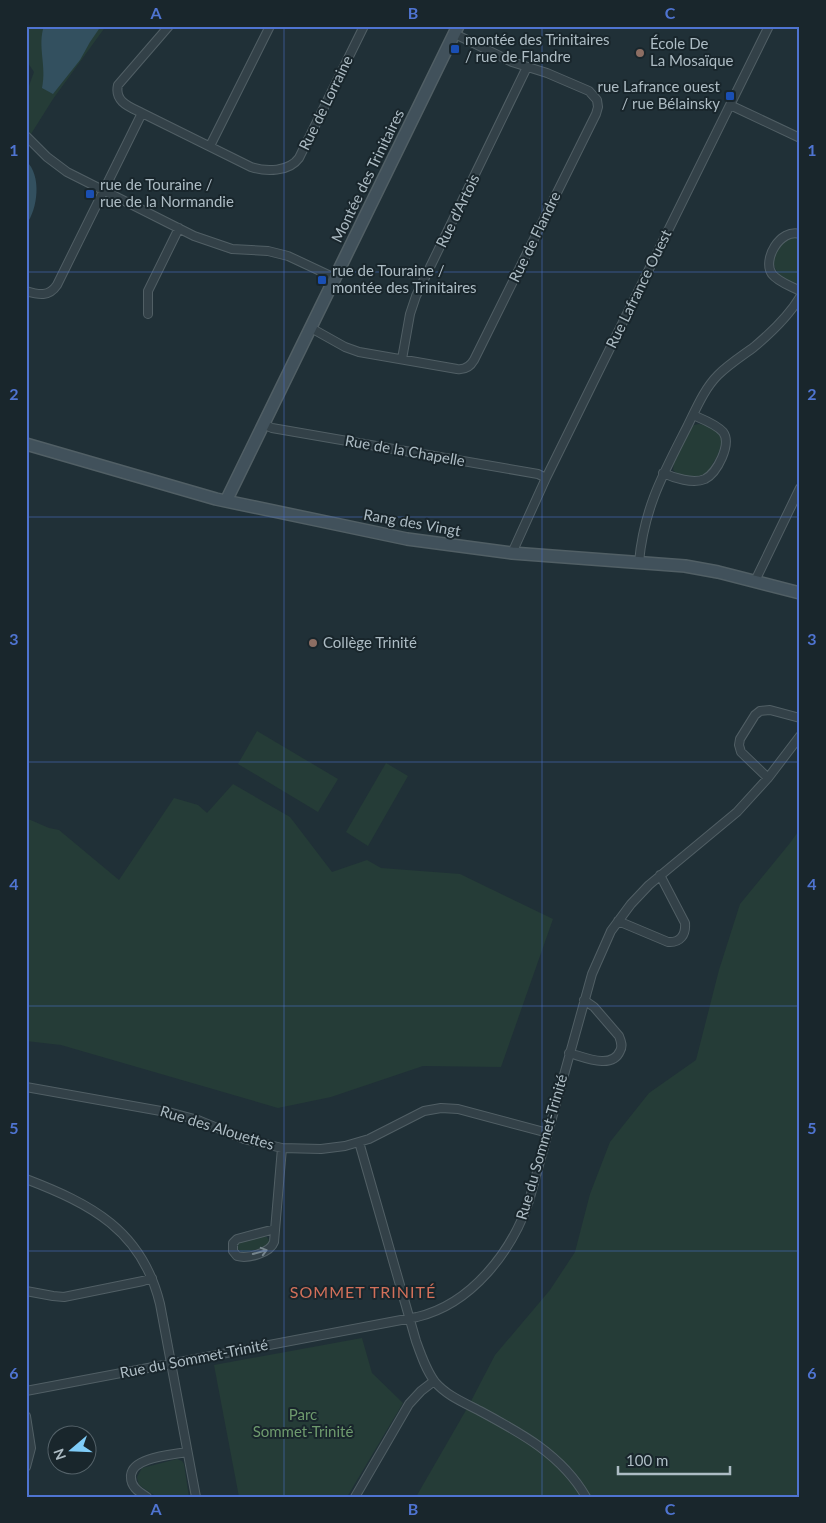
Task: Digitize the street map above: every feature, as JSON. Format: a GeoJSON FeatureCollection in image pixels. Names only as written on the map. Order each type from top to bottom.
{"type":"FeatureCollection","features":[{"type":"Feature","properties":{"kind":"street","name":"Rue de Lorraine"},"geometry":{"type":"LineString","coordinates":[[169,26],[124,78],[118,88],[118,95],[122,102],[257,169],[285,168],[293,165],[364,26]]}},
{"type":"Feature","properties":{"kind":"street"},"geometry":{"type":"LineString","coordinates":[[210,146],[270,26]]}},
{"type":"Feature","properties":{"kind":"street","name":"Rue Lafrance Ouest"},"geometry":{"type":"LineString","coordinates":[[512,553],[546,478],[769,26]]}},
{"type":"Feature","properties":{"kind":"street","name":"Rue de Flandre"},"geometry":{"type":"LineString","coordinates":[[311,328],[354,350],[460,369],[467,367],[473,362],[598,110],[597,100],[591,92],[547,73],[503,58],[456,30]]}},
{"type":"Feature","properties":{"kind":"street","name":"Montée des Trinitaires"},"geometry":{"type":"LineString","coordinates":[[226,501],[456,30]]}},
{"type":"Feature","properties":{"kind":"street","name":"Rue d'Artois"},"geometry":{"type":"LineString","coordinates":[[402,359],[410,314],[416,296],[527,67]]}},
{"type":"Feature","properties":{"kind":"street"},"geometry":{"type":"LineString","coordinates":[[730,105],[800,138]]}},
{"type":"Feature","properties":{"kind":"street"},"geometry":{"type":"LineString","coordinates":[[26,291],[42,295],[50,293],[55,288],[142,113]]}},
{"type":"Feature","properties":{"kind":"street"},"geometry":{"type":"LineString","coordinates":[[26,136],[60,167],[204,240],[239,250],[268,251],[288,256],[335,278]]}},
{"type":"Feature","properties":{"kind":"street"},"geometry":{"type":"LineString","coordinates":[[148,314],[148,291],[179,228]]}},
{"type":"Feature","properties":{"kind":"street"},"geometry":{"type":"LineString","coordinates":[[800,234],[789,233],[780,239],[772,254],[769,265],[771,272],[776,278],[800,291]]}},
{"type":"Feature","properties":{"kind":"street"},"geometry":{"type":"LineString","coordinates":[[639,562],[645,520],[664,473],[693,414],[715,379],[727,367],[776,328],[787,316],[800,296]]}},
{"type":"Feature","properties":{"kind":"street"},"geometry":{"type":"LineString","coordinates":[[664,473],[680,479],[703,480],[714,470],[724,451],[727,441],[722,431],[693,414]]}},
{"type":"Feature","properties":{"kind":"street","name":"Rue de la Chapelle"},"geometry":{"type":"LineString","coordinates":[[263,424],[272,428],[538,474],[546,478]]}},
{"type":"Feature","properties":{"kind":"street","name":"Rang des Vingt"},"geometry":{"type":"LineString","coordinates":[[26,444],[226,501],[407,540],[512,553],[692,567],[800,593]]}},
{"type":"Feature","properties":{"kind":"street"},"geometry":{"type":"LineString","coordinates":[[755,581],[800,488]]}},
{"type":"Feature","properties":{"kind":"street"},"geometry":{"type":"LineString","coordinates":[[768,778],[741,752],[738,745],[740,739],[754,715],[760,711],[770,710],[800,718]]}},
{"type":"Feature","properties":{"kind":"street","name":"Rue du Sommet-Trinité"},"geometry":{"type":"LineString","coordinates":[[26,1391],[410,1318],[433,1311],[457,1298],[484,1276],[501,1258],[526,1211],[584,1000],[598,958],[618,921],[639,895],[660,875],[737,812],[768,778],[800,736]]}},
{"type":"Feature","properties":{"kind":"street"},"geometry":{"type":"LineString","coordinates":[[618,921],[668,942],[675,942],[681,937],[685,931],[685,923],[660,875]]}},
{"type":"Feature","properties":{"kind":"street"},"geometry":{"type":"LineString","coordinates":[[569,1053],[606,1062],[616,1057],[621,1048],[622,1043],[619,1036],[600,1014],[584,1000]]}},
{"type":"Feature","properties":{"kind":"street","name":"Rue des Alouettes"},"geometry":{"type":"LineString","coordinates":[[26,1087],[172,1113],[198,1120],[244,1139],[282,1148],[326,1148],[359,1142],[418,1114],[441,1108],[458,1109],[548,1133]]}},
{"type":"Feature","properties":{"kind":"street"},"geometry":{"type":"LineString","coordinates":[[359,1142],[420,1352],[434,1381],[452,1396],[521,1434],[548,1452],[567,1469],[586,1497]]}},
{"type":"Feature","properties":{"kind":"street"},"geometry":{"type":"LineString","coordinates":[[275,1229],[239,1238],[233,1243],[233,1251],[237,1256],[242,1257],[269,1250],[274,1245],[282,1148]]}},
{"type":"Feature","properties":{"kind":"street"},"geometry":{"type":"LineString","coordinates":[[26,1178],[76,1199],[106,1219],[134,1247],[152,1278],[160,1304],[196,1497]]}},
{"type":"Feature","properties":{"kind":"street"},"geometry":{"type":"LineString","coordinates":[[26,1291],[64,1297],[143,1282],[152,1278]]}},
{"type":"Feature","properties":{"kind":"street"},"geometry":{"type":"LineString","coordinates":[[355,1497],[409,1404],[434,1381]]}},
{"type":"Feature","properties":{"kind":"street"},"geometry":{"type":"LineString","coordinates":[[26,1416],[31,1448],[26,1467]]}},
{"type":"Feature","properties":{"kind":"street"},"geometry":{"type":"LineString","coordinates":[[147,1497],[132,1484],[131,1476],[135,1466],[145,1461],[187,1452]]}},
{"type":"Feature","properties":{"kind":"green space"},"geometry":{"type":"Polygon","coordinates":[[[26,26],[106,26],[53,99],[31,134],[26,128],[26,94],[34,72],[26,60],[26,26]]]}},
{"type":"Feature","properties":{"kind":"green space"},"geometry":{"type":"Polygon","coordinates":[[[792,236],[800,238],[800,282],[797,283],[787,280],[780,275],[775,269],[774,262],[778,248],[792,236]]]}},
{"type":"Feature","properties":{"kind":"green space"},"geometry":{"type":"Polygon","coordinates":[[[699,424],[714,428],[718,432],[721,446],[710,469],[706,473],[694,477],[684,476],[673,470],[674,463],[690,430],[694,425],[699,424]]]}},
{"type":"Feature","properties":{"kind":"green space"},"geometry":{"type":"Polygon","coordinates":[[[257,731],[338,779],[318,812],[238,764],[257,731]]]}},
{"type":"Feature","properties":{"kind":"green space"},"geometry":{"type":"Polygon","coordinates":[[[386,763],[408,776],[368,846],[346,832],[386,763]]]}},
{"type":"Feature","properties":{"kind":"green space"},"geometry":{"type":"Polygon","coordinates":[[[233,784],[290,817],[332,872],[367,860],[381,868],[460,874],[553,919],[501,1067],[423,1066],[331,1097],[278,1108],[61,1045],[26,1041],[26,818],[49,828],[59,830],[119,880],[174,798],[198,805],[207,813],[233,784]]]}},
{"type":"Feature","properties":{"kind":"green space"},"geometry":{"type":"Polygon","coordinates":[[[800,829],[800,1497],[416,1497],[469,1405],[495,1355],[550,1290],[575,1252],[590,1194],[610,1142],[649,1093],[696,1060],[719,970],[740,904],[800,829]]]}},
{"type":"Feature","properties":{"kind":"green space"},"geometry":{"type":"Polygon","coordinates":[[[267,1237],[270,1242],[266,1247],[243,1253],[238,1249],[240,1242],[267,1237]]]}},
{"type":"Feature","properties":{"kind":"green space","name":"Parc Sommet-Trinité"},"geometry":{"type":"Polygon","coordinates":[[[362,1338],[372,1373],[403,1403],[347,1497],[239,1497],[214,1365],[362,1338]]]}},
{"type":"Feature","properties":{"kind":"green space"},"geometry":{"type":"Polygon","coordinates":[[[177,1459],[184,1464],[189,1497],[157,1497],[139,1485],[137,1477],[142,1468],[177,1459]]]}},
{"type":"Feature","properties":{"kind":"water"},"geometry":{"type":"Polygon","coordinates":[[[44,26],[101,26],[80,60],[53,94],[42,88],[41,41],[44,26]]]}},
{"type":"Feature","properties":{"kind":"water"},"geometry":{"type":"Polygon","coordinates":[[[26,161],[34,175],[36,192],[33,210],[26,225],[26,161]]]}},
{"type":"Feature","properties":{"kind":"place","name":"montée des Trinitaires / rue de Flandre"},"geometry":{"type":"Point","coordinates":[455,49]}},
{"type":"Feature","properties":{"kind":"place","name":"École De La Mosaïque"},"geometry":{"type":"Point","coordinates":[640,53]}},
{"type":"Feature","properties":{"kind":"place","name":"rue Lafrance ouest / rue Bélainsky"},"geometry":{"type":"Point","coordinates":[730,96]}},
{"type":"Feature","properties":{"kind":"place","name":"rue de Touraine / rue de la Normandie"},"geometry":{"type":"Point","coordinates":[90,194]}},
{"type":"Feature","properties":{"kind":"place","name":"rue de Touraine / montée des Trinitaires"},"geometry":{"type":"Point","coordinates":[322,280]}},
{"type":"Feature","properties":{"kind":"place","name":"Collège Trinité"},"geometry":{"type":"Point","coordinates":[313,643]}},
{"type":"Feature","properties":{"kind":"district","name":"SOMMET TRINITÉ"},"geometry":{"type":"Point","coordinates":[363,1292]}}]}
